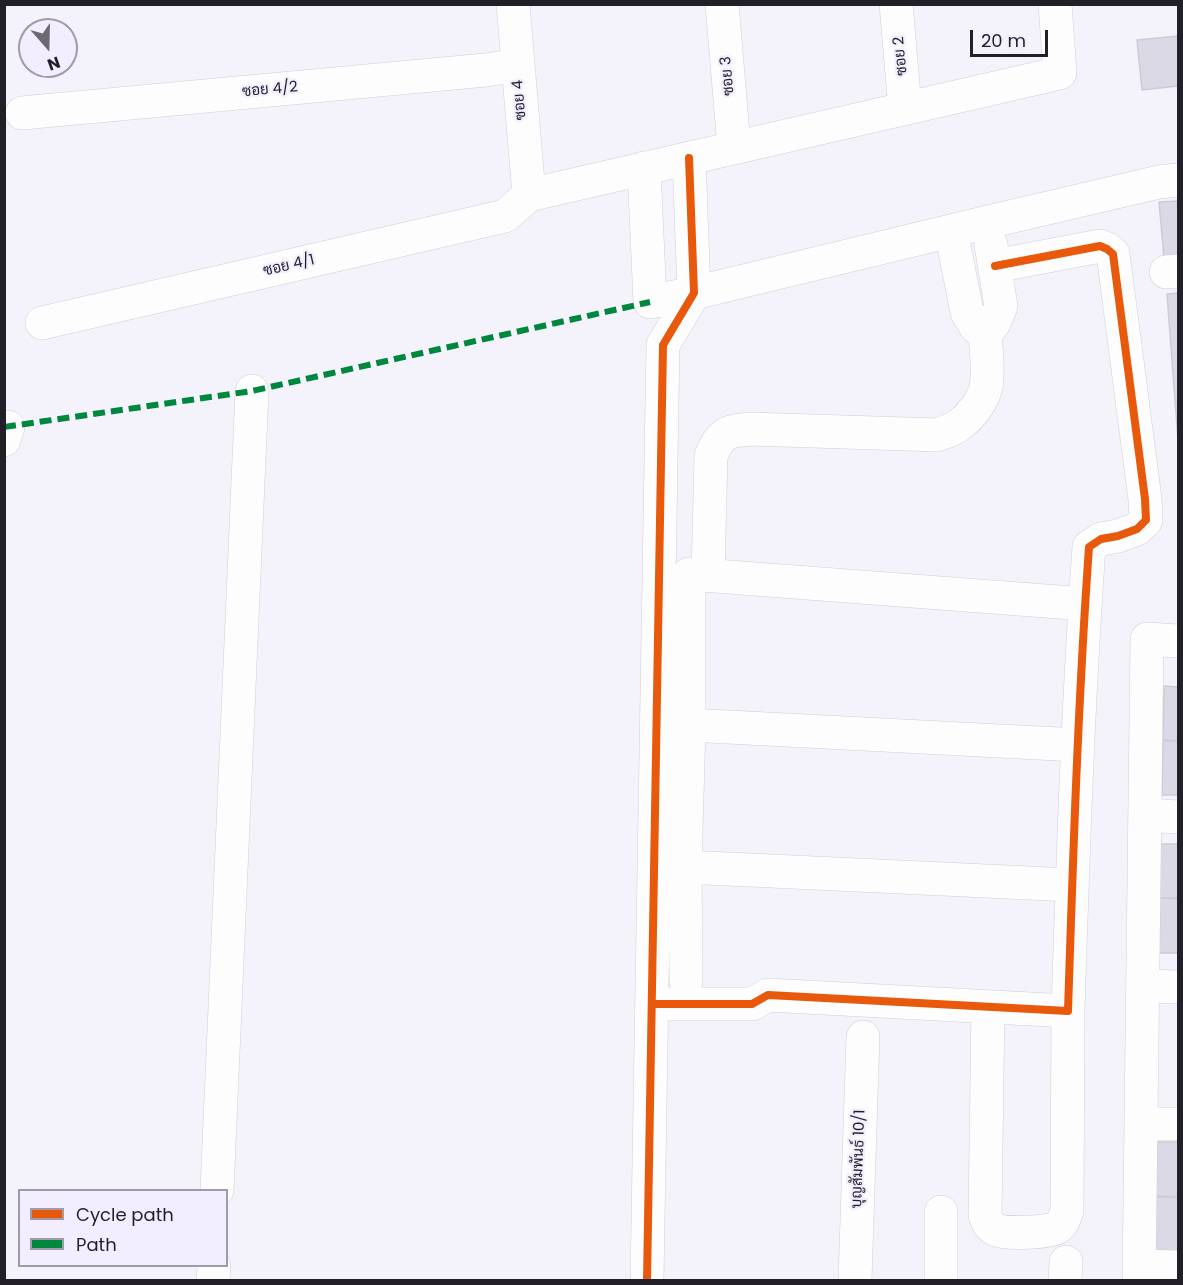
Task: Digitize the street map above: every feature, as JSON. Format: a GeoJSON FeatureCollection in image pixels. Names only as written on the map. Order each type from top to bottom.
{"type":"FeatureCollection","features":[{"type":"Feature","properties":{"kind":"street","name":"ซอย 4"},"geometry":{"type":"LineString","coordinates":[[513,4],[528,195]]}},
{"type":"Feature","properties":{"kind":"street","name":"ซอย 3"},"geometry":{"type":"LineString","coordinates":[[722,4],[734,147]]}},
{"type":"Feature","properties":{"kind":"street","name":"ซอย 2"},"geometry":{"type":"LineString","coordinates":[[896,4],[905,108]]}},
{"type":"Feature","properties":{"kind":"street"},"geometry":{"type":"LineString","coordinates":[[528,195],[1060,73],[1055,4]]}},
{"type":"Feature","properties":{"kind":"street","name":"ซอย 4/2"},"geometry":{"type":"LineString","coordinates":[[22,113],[518,65]]}},
{"type":"Feature","properties":{"kind":"street"},"geometry":{"type":"LineString","coordinates":[[647,1281],[663,345],[694,293],[689,158]]}},
{"type":"Feature","properties":{"kind":"street"},"geometry":{"type":"LineString","coordinates":[[644,168],[650,303],[988,222],[1179,180]]}},
{"type":"Feature","properties":{"kind":"street","name":"ซอย 4/1"},"geometry":{"type":"LineString","coordinates":[[42,323],[506,216],[528,195]]}},
{"type":"Feature","properties":{"kind":"street"},"geometry":{"type":"LineString","coordinates":[[708,575],[711,456],[717,441],[728,432],[752,429],[937,435],[957,427],[966,420],[979,403],[988,380],[985,335],[994,323],[1001,306],[988,222]]}},
{"type":"Feature","properties":{"kind":"street"},"geometry":{"type":"LineString","coordinates":[[951,231],[967,312],[975,326],[985,335]]}},
{"type":"Feature","properties":{"kind":"street"},"geometry":{"type":"LineString","coordinates":[[988,1007],[985,1215],[988,1225],[998,1231],[1048,1231],[1057,1228],[1065,1220],[1067,1210],[1068,1011],[1072,885],[1084,604],[1089,547],[1101,539],[1137,529],[1146,520],[1145,500],[1113,254],[1100,246],[995,266]]}},
{"type":"Feature","properties":{"kind":"street"},"geometry":{"type":"LineString","coordinates":[[217,1189],[252,391]]}},
{"type":"Feature","properties":{"kind":"street"},"geometry":{"type":"LineString","coordinates":[[686,981],[689,574],[1084,604]]}},
{"type":"Feature","properties":{"kind":"street"},"geometry":{"type":"LineString","coordinates":[[1179,641],[1147,639],[1139,1273],[1179,1267]]}},
{"type":"Feature","properties":{"kind":"street"},"geometry":{"type":"LineString","coordinates":[[689,725],[1078,745]]}},
{"type":"Feature","properties":{"kind":"street"},"geometry":{"type":"LineString","coordinates":[[1145,816],[1179,817]]}},
{"type":"Feature","properties":{"kind":"street"},"geometry":{"type":"LineString","coordinates":[[686,867],[1072,885]]}},
{"type":"Feature","properties":{"kind":"street"},"geometry":{"type":"LineString","coordinates":[[652,992],[686,981],[752,982],[768,995]]}},
{"type":"Feature","properties":{"kind":"street"},"geometry":{"type":"LineString","coordinates":[[1143,987],[1179,987]]}},
{"type":"Feature","properties":{"kind":"street"},"geometry":{"type":"LineString","coordinates":[[652,992],[752,1004],[768,995],[1068,1011]]}},
{"type":"Feature","properties":{"kind":"street","name":"บุญสัมพันธ์ 10/1"},"geometry":{"type":"LineString","coordinates":[[855,1281],[863,1037]]}},
{"type":"Feature","properties":{"kind":"street"},"geometry":{"type":"LineString","coordinates":[[1140,1124],[1179,1124]]}},
{"type":"Feature","properties":{"kind":"street"},"geometry":{"type":"LineString","coordinates":[[941,1212],[941,1281]]}},
{"type":"Feature","properties":{"kind":"building"},"geometry":{"type":"Polygon","coordinates":[[[1178,36],[1178,86],[1142,90],[1137,40],[1178,36]]]}},
{"type":"Feature","properties":{"kind":"building"},"geometry":{"type":"Polygon","coordinates":[[[1178,201],[1178,267],[1165,269],[1159,202],[1178,201]]]}},
{"type":"Feature","properties":{"kind":"building"},"geometry":{"type":"Polygon","coordinates":[[[1178,293],[1178,440],[1167,294],[1178,293]]]}},
{"type":"Feature","properties":{"kind":"building"},"geometry":{"type":"Polygon","coordinates":[[[1164,686],[1178,687],[1178,741],[1163,740],[1164,686]]]}},
{"type":"Feature","properties":{"kind":"building"},"geometry":{"type":"Polygon","coordinates":[[[1163,741],[1178,741],[1178,795],[1162,795],[1163,741]]]}},
{"type":"Feature","properties":{"kind":"building"},"geometry":{"type":"Polygon","coordinates":[[[1159,844],[1178,844],[1178,898],[1157,898],[1159,844]]]}},
{"type":"Feature","properties":{"kind":"building"},"geometry":{"type":"Polygon","coordinates":[[[1157,898],[1178,899],[1178,953],[1156,953],[1157,898]]]}},
{"type":"Feature","properties":{"kind":"building"},"geometry":{"type":"Polygon","coordinates":[[[1154,1142],[1178,1142],[1178,1197],[1153,1196],[1154,1142]]]}},
{"type":"Feature","properties":{"kind":"building"},"geometry":{"type":"Polygon","coordinates":[[[1152,1197],[1178,1197],[1178,1251],[1151,1251],[1152,1197]]]}},
{"type":"Feature","properties":{"kind":"marked path"},"geometry":{"type":"LineString","coordinates":[[4,427],[252,391],[650,302]]}},
{"type":"Feature","properties":{"kind":"cycle path"},"geometry":{"type":"LineString","coordinates":[[647,1280],[663,345],[694,293],[689,158]]}},
{"type":"Feature","properties":{"kind":"cycle path"},"geometry":{"type":"LineString","coordinates":[[652,1004],[752,1004],[768,995],[1068,1011],[1079,721],[1089,547],[1101,539],[1137,529],[1146,520],[1145,499],[1113,254],[1100,246],[995,266]]}}]}
